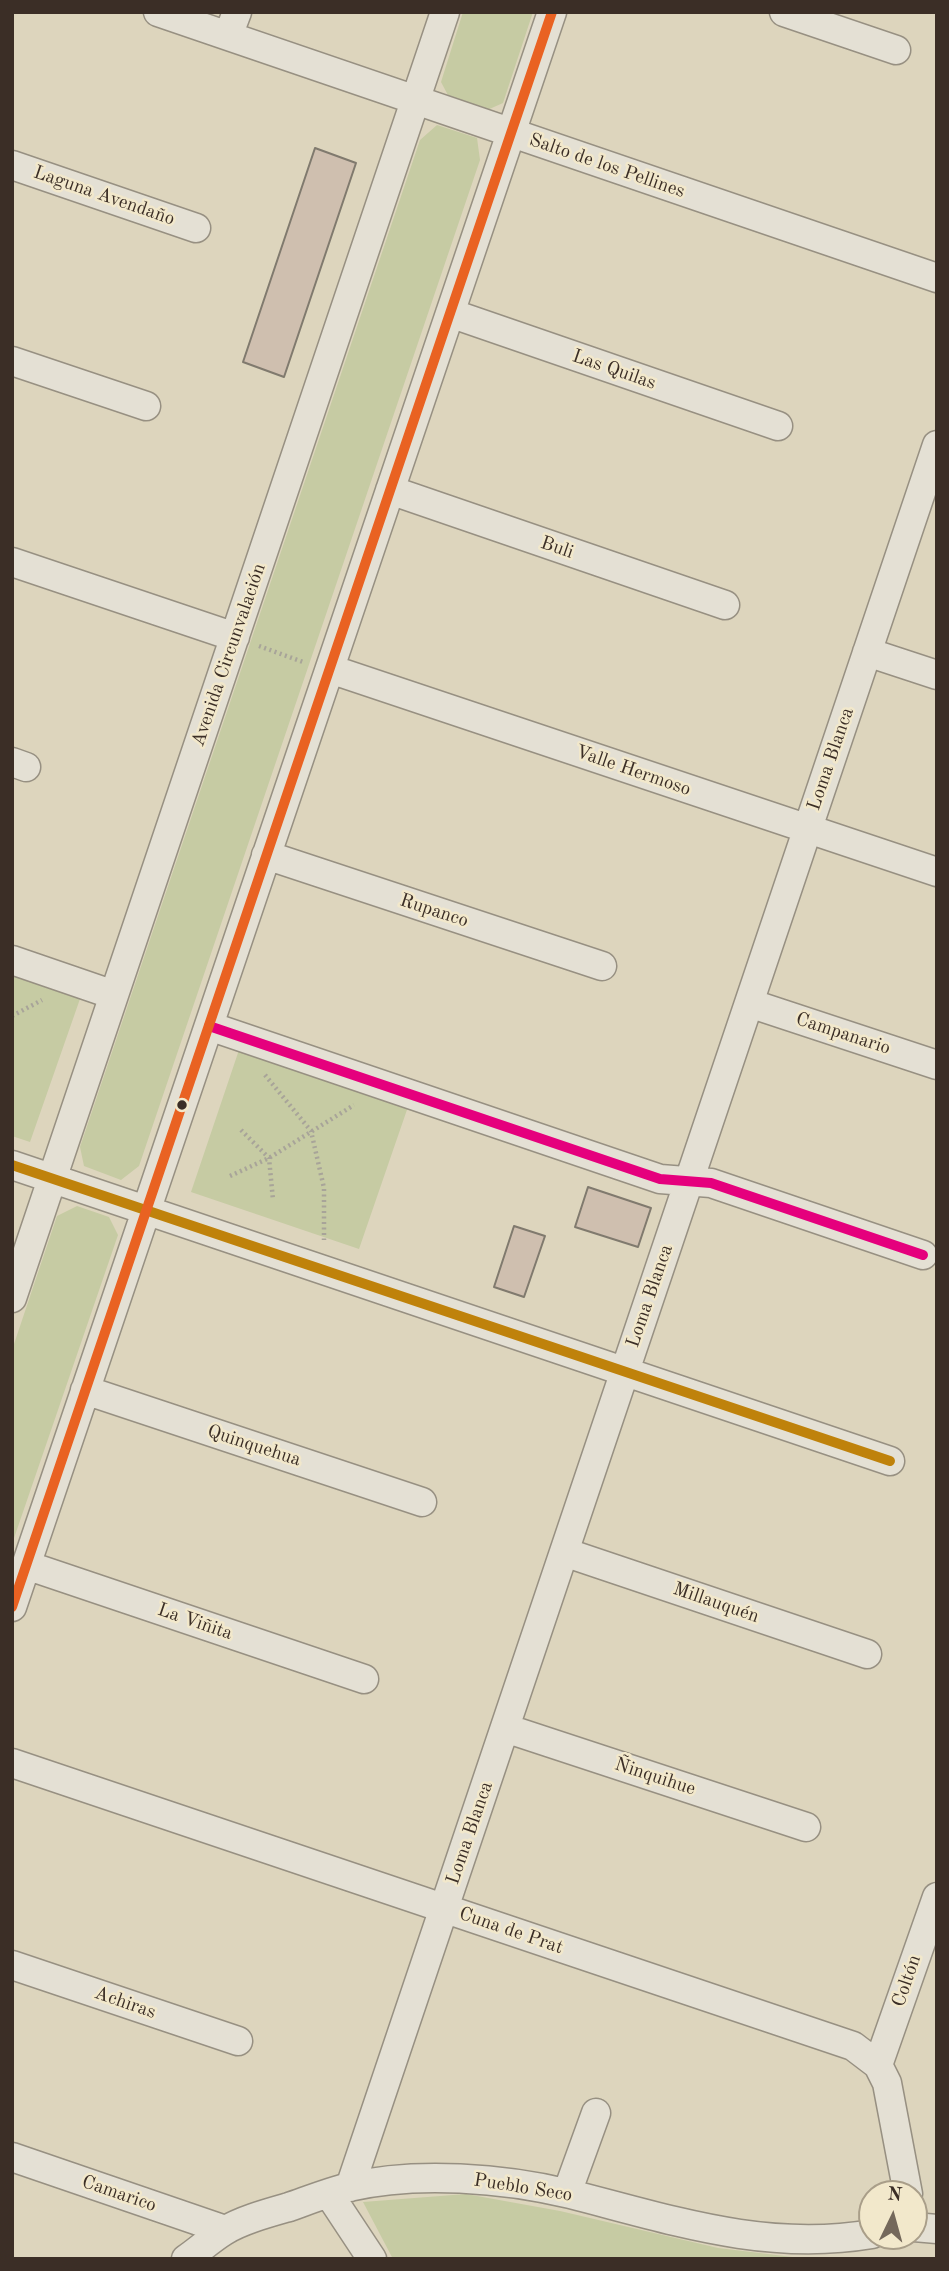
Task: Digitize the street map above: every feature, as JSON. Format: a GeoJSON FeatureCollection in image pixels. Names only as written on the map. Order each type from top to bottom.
{"type":"FeatureCollection","features":[{"type":"Feature","properties":{"kind":"street","name":"Salto de los Pellines"},"geometry":{"type":"LineString","coordinates":[[158,12],[232,24],[415,100],[937,278]]}},
{"type":"Feature","properties":{"kind":"street","name":"Avenida Circunvalación"},"geometry":{"type":"LineString","coordinates":[[12,1298],[445,12]]}},
{"type":"Feature","properties":{"kind":"street"},"geometry":{"type":"LineString","coordinates":[[12,1607],[552,12]]}},
{"type":"Feature","properties":{"kind":"street"},"geometry":{"type":"LineString","coordinates":[[784,12],[896,50]]}},
{"type":"Feature","properties":{"kind":"street","name":"Laguna Avendaño"},"geometry":{"type":"LineString","coordinates":[[12,164],[196,228]]}},
{"type":"Feature","properties":{"kind":"street","name":"Las Quilas"},"geometry":{"type":"LineString","coordinates":[[450,313],[778,426]]}},
{"type":"Feature","properties":{"kind":"street"},"geometry":{"type":"LineString","coordinates":[[12,361],[146,406]]}},
{"type":"Feature","properties":{"kind":"street","name":"Loma Blanca"},"geometry":{"type":"LineString","coordinates":[[340,2190],[444,1908],[867,652],[932,477],[937,445]]}},
{"type":"Feature","properties":{"kind":"street","name":"Buli"},"geometry":{"type":"LineString","coordinates":[[390,490],[725,606]]}},
{"type":"Feature","properties":{"kind":"street"},"geometry":{"type":"LineString","coordinates":[[12,562],[235,637]]}},
{"type":"Feature","properties":{"kind":"street"},"geometry":{"type":"LineString","coordinates":[[867,652],[937,675]]}},
{"type":"Feature","properties":{"kind":"street","name":"Valle Hermoso"},"geometry":{"type":"LineString","coordinates":[[330,669],[937,872]]}},
{"type":"Feature","properties":{"kind":"street","name":"Rupanco"},"geometry":{"type":"LineString","coordinates":[[266,855],[602,966]]}},
{"type":"Feature","properties":{"kind":"street"},"geometry":{"type":"LineString","coordinates":[[12,960],[114,995]]}},
{"type":"Feature","properties":{"kind":"street","name":"Campanario"},"geometry":{"type":"LineString","coordinates":[[749,1003],[937,1065]]}},
{"type":"Feature","properties":{"kind":"street"},"geometry":{"type":"LineString","coordinates":[[209,1026],[660,1180],[711,1183],[923,1255]]}},
{"type":"Feature","properties":{"kind":"street"},"geometry":{"type":"LineString","coordinates":[[12,1165],[890,1461]]}},
{"type":"Feature","properties":{"kind":"street","name":"Quinquehua"},"geometry":{"type":"LineString","coordinates":[[85,1390],[422,1502]]}},
{"type":"Feature","properties":{"kind":"street","name":"Millauquén"},"geometry":{"type":"LineString","coordinates":[[564,1552],[867,1654]]}},
{"type":"Feature","properties":{"kind":"street","name":"La Viñita"},"geometry":{"type":"LineString","coordinates":[[26,1565],[364,1679]]}},
{"type":"Feature","properties":{"kind":"street","name":"Ñinquihue"},"geometry":{"type":"LineString","coordinates":[[505,1728],[806,1827]]}},
{"type":"Feature","properties":{"kind":"street","name":"Cuna de Prat"},"geometry":{"type":"LineString","coordinates":[[12,1763],[853,2046],[878,2065]]}},
{"type":"Feature","properties":{"kind":"street","name":"Coltón"},"geometry":{"type":"LineString","coordinates":[[878,2065],[937,1896]]}},
{"type":"Feature","properties":{"kind":"street","name":"Achiras"},"geometry":{"type":"LineString","coordinates":[[12,1965],[238,2042]]}},
{"type":"Feature","properties":{"kind":"street"},"geometry":{"type":"LineString","coordinates":[[878,2065],[889,2094],[905,2180]]}},
{"type":"Feature","properties":{"kind":"street"},"geometry":{"type":"LineString","coordinates":[[567,2193],[596,2113]]}},
{"type":"Feature","properties":{"kind":"street","name":"Camarico"},"geometry":{"type":"LineString","coordinates":[[12,2157],[225,2230]]}},
{"type":"Feature","properties":{"kind":"street","name":"Pueblo Seco"},"geometry":{"type":"LineString","coordinates":[[186,2259],[225,2230],[340,2190],[416,2179],[468,2179],[567,2193],[677,2223],[748,2236],[830,2241],[858,2236]]}},
{"type":"Feature","properties":{"kind":"street"},"geometry":{"type":"LineString","coordinates":[[340,2190],[372,2259]]}},
{"type":"Feature","properties":{"kind":"path"},"geometry":{"type":"LineString","coordinates":[[235,637],[330,669]]}},
{"type":"Feature","properties":{"kind":"path"},"geometry":{"type":"LineString","coordinates":[[255,1065],[311,1131],[324,1188],[323,1269]]}},
{"type":"Feature","properties":{"kind":"path"},"geometry":{"type":"LineString","coordinates":[[230,1176],[269,1158],[387,1086]]}},
{"type":"Feature","properties":{"kind":"path"},"geometry":{"type":"LineString","coordinates":[[241,1130],[269,1158],[273,1200]]}},
{"type":"Feature","properties":{"kind":"green space"},"geometry":{"type":"Polygon","coordinates":[[[463,12],[533,12],[503,103],[485,111],[450,99],[441,82],[463,12]]]}},
{"type":"Feature","properties":{"kind":"green space"},"geometry":{"type":"Polygon","coordinates":[[[437,125],[477,138],[480,160],[139,1166],[121,1180],[84,1166],[80,1147],[420,140],[437,125]]]}},
{"type":"Feature","properties":{"kind":"green space"},"geometry":{"type":"Polygon","coordinates":[[[12,973],[81,996],[30,1142],[12,1136],[12,973]]]}},
{"type":"Feature","properties":{"kind":"green space"},"geometry":{"type":"Polygon","coordinates":[[[241,1044],[410,1101],[359,1249],[191,1192],[241,1044]]]}},
{"type":"Feature","properties":{"kind":"green space"},"geometry":{"type":"Polygon","coordinates":[[[77,1206],[109,1217],[118,1235],[12,1544],[12,1350],[57,1216],[77,1206]]]}},
{"type":"Feature","properties":{"kind":"green space"},"geometry":{"type":"Polygon","coordinates":[[[466,2194],[560,2211],[718,2248],[809,2259],[393,2259],[363,2202],[466,2194]]]}},
{"type":"Feature","properties":{"kind":"building"},"geometry":{"type":"Polygon","coordinates":[[[315,148],[356,163],[284,377],[243,362],[315,148]]]}},
{"type":"Feature","properties":{"kind":"building"},"geometry":{"type":"Polygon","coordinates":[[[588,1187],[651,1208],[638,1247],[575,1227],[588,1187]]]}},
{"type":"Feature","properties":{"kind":"building"},"geometry":{"type":"Polygon","coordinates":[[[514,1226],[545,1236],[524,1297],[494,1287],[514,1226]]]}},
{"type":"Feature","properties":{"kind":"transit line"},"geometry":{"type":"LineString","coordinates":[[12,1607],[552,12]]}},
{"type":"Feature","properties":{"kind":"transit line"},"geometry":{"type":"LineString","coordinates":[[209,1026],[660,1179],[711,1183],[923,1255]]}},
{"type":"Feature","properties":{"kind":"transit line"},"geometry":{"type":"LineString","coordinates":[[12,1165],[890,1461]]}}]}
